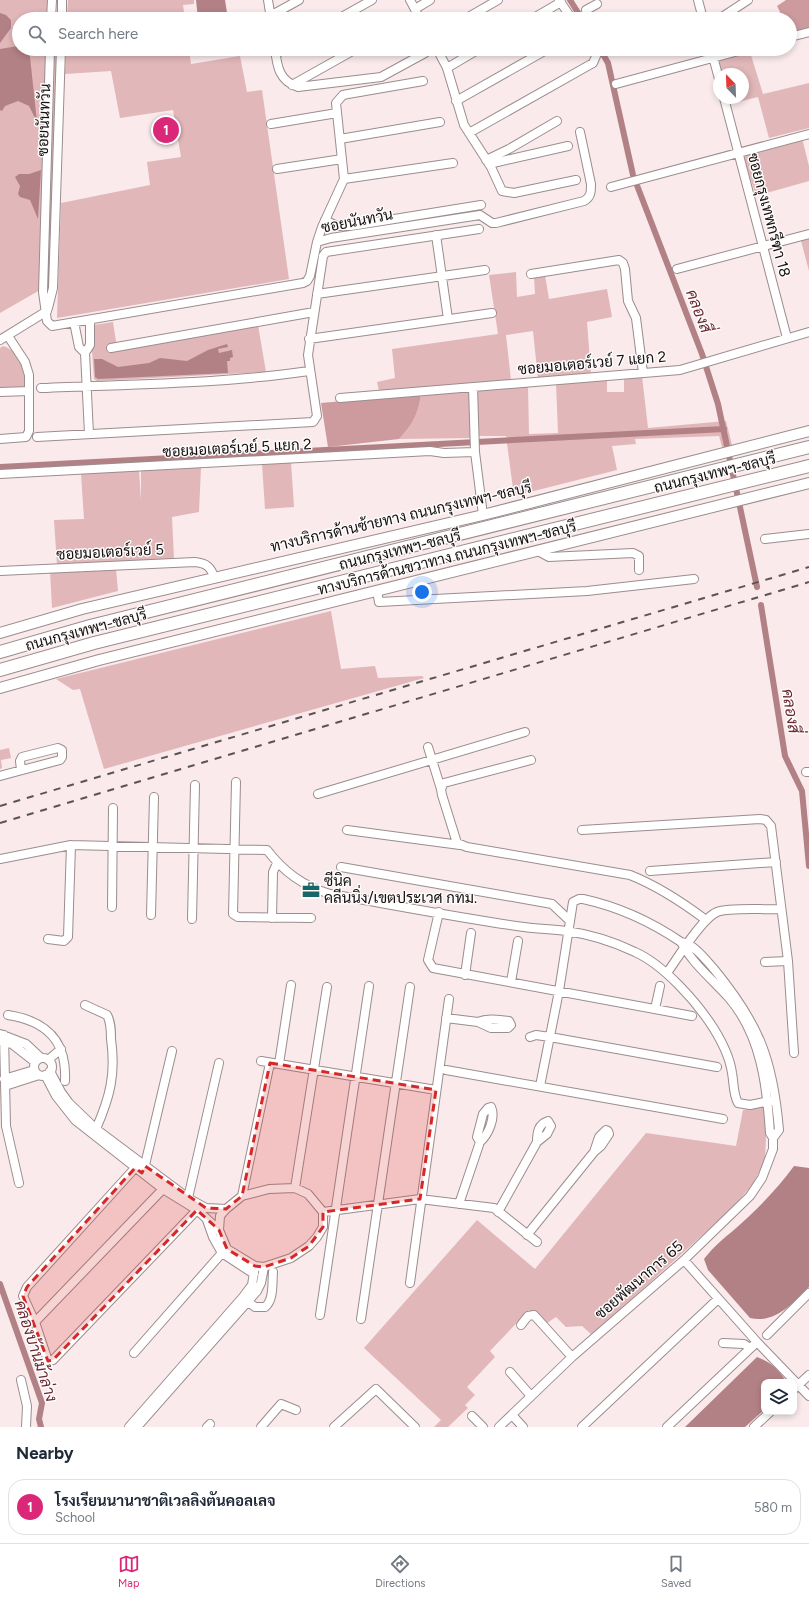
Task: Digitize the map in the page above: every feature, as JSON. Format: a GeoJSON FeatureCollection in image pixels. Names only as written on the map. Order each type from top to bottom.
{"type":"FeatureCollection","features":[{"type":"Feature","properties":{"kind":"highway","name":"ถนนกรุงเทพฯ-ชลบุรี"},"geometry":{"type":"LineString","coordinates":[[0,652],[90,626],[809,447]]}},
{"type":"Feature","properties":{"kind":"highway","name":"ถนนกรุงเทพฯ-ชลบุรี"},"geometry":{"type":"LineString","coordinates":[[0,670],[94,643],[809,466]]}},
{"type":"Feature","properties":{"kind":"main road","name":"ทางบริการด้านซ้ายทาง ถนนกรุงเทพฯ-ชลบุรี"},"geometry":{"type":"LineString","coordinates":[[0,633],[82,609],[483,515],[809,431]]}},
{"type":"Feature","properties":{"kind":"main road","name":"ทางบริการด้านขวาทาง ถนนกรุงเทพฯ-ชลบุรี"},"geometry":{"type":"LineString","coordinates":[[0,688],[99,660],[749,498],[809,486]]}},
{"type":"Feature","properties":{"kind":"street"},"geometry":{"type":"LineString","coordinates":[[51,12],[52,0]]}},
{"type":"Feature","properties":{"kind":"street"},"geometry":{"type":"LineString","coordinates":[[62,0],[62,12]]}},
{"type":"Feature","properties":{"kind":"street"},"geometry":{"type":"LineString","coordinates":[[268,0],[269,12]]}},
{"type":"Feature","properties":{"kind":"street"},"geometry":{"type":"LineString","coordinates":[[279,12],[299,0]]}},
{"type":"Feature","properties":{"kind":"street"},"geometry":{"type":"LineString","coordinates":[[351,12],[372,0]]}},
{"type":"Feature","properties":{"kind":"street"},"geometry":{"type":"LineString","coordinates":[[410,0],[416,12]]}},
{"type":"Feature","properties":{"kind":"street"},"geometry":{"type":"LineString","coordinates":[[415,9],[430,0]]}},
{"type":"Feature","properties":{"kind":"street"},"geometry":{"type":"LineString","coordinates":[[477,12],[498,0]]}},
{"type":"Feature","properties":{"kind":"street"},"geometry":{"type":"LineString","coordinates":[[698,0],[701,12]]}},
{"type":"Feature","properties":{"kind":"street"},"geometry":{"type":"LineString","coordinates":[[730,12],[748,0]]}},
{"type":"Feature","properties":{"kind":"street"},"geometry":{"type":"LineString","coordinates":[[543,12],[560,1],[567,12]]}},
{"type":"Feature","properties":{"kind":"street"},"geometry":{"type":"LineString","coordinates":[[586,10],[596,4]]}},
{"type":"Feature","properties":{"kind":"street"},"geometry":{"type":"LineString","coordinates":[[797,35],[809,32]]}},
{"type":"Feature","properties":{"kind":"street","name":"ซอยนันทวัน"},"geometry":{"type":"LineString","coordinates":[[50,56],[43,292],[47,311],[47,321],[52,326],[303,283],[307,281],[310,276],[317,242],[332,238],[480,215],[492,223],[496,223],[584,201],[591,193],[591,184],[580,132]]}},
{"type":"Feature","properties":{"kind":"street","name":"ซอยนันทวัน"},"geometry":{"type":"LineString","coordinates":[[47,311],[53,288],[61,56]]}},
{"type":"Feature","properties":{"kind":"street"},"geometry":{"type":"LineString","coordinates":[[276,56],[279,72],[282,77],[292,85],[298,87],[381,77],[420,56]]}},
{"type":"Feature","properties":{"kind":"street"},"geometry":{"type":"LineString","coordinates":[[292,85],[344,56]]}},
{"type":"Feature","properties":{"kind":"street"},"geometry":{"type":"LineString","coordinates":[[441,56],[447,68],[456,101],[469,133],[487,162],[498,187],[502,192],[506,194],[576,180]]}},
{"type":"Feature","properties":{"kind":"street"},"geometry":{"type":"LineString","coordinates":[[447,68],[467,56]]}},
{"type":"Feature","properties":{"kind":"street"},"geometry":{"type":"LineString","coordinates":[[456,101],[536,56]]}},
{"type":"Feature","properties":{"kind":"street"},"geometry":{"type":"LineString","coordinates":[[469,133],[593,63],[596,56]]}},
{"type":"Feature","properties":{"kind":"street"},"geometry":{"type":"LineString","coordinates":[[616,84],[720,56]]}},
{"type":"Feature","properties":{"kind":"street"},"geometry":{"type":"LineString","coordinates":[[713,58],[716,68]]}},
{"type":"Feature","properties":{"kind":"street"},"geometry":{"type":"LineString","coordinates":[[317,242],[325,220],[344,179],[336,103],[343,95],[423,81]]}},
{"type":"Feature","properties":{"kind":"street","name":"ซอยกรุงเทพกรีฑา 18"},"geometry":{"type":"LineString","coordinates":[[726,104],[787,338]]}},
{"type":"Feature","properties":{"kind":"street"},"geometry":{"type":"LineString","coordinates":[[271,124],[337,113]]}},
{"type":"Feature","properties":{"kind":"street"},"geometry":{"type":"LineString","coordinates":[[487,162],[557,121]]}},
{"type":"Feature","properties":{"kind":"street"},"geometry":{"type":"LineString","coordinates":[[340,139],[440,122]]}},
{"type":"Feature","properties":{"kind":"street"},"geometry":{"type":"LineString","coordinates":[[611,187],[739,154],[809,134]]}},
{"type":"Feature","properties":{"kind":"street"},"geometry":{"type":"LineString","coordinates":[[487,162],[568,146]]}},
{"type":"Feature","properties":{"kind":"street"},"geometry":{"type":"LineString","coordinates":[[277,169],[342,159]]}},
{"type":"Feature","properties":{"kind":"street"},"geometry":{"type":"LineString","coordinates":[[344,179],[453,163]]}},
{"type":"Feature","properties":{"kind":"street"},"geometry":{"type":"LineString","coordinates":[[325,220],[337,226],[351,226],[482,205]]}},
{"type":"Feature","properties":{"kind":"street"},"geometry":{"type":"LineString","coordinates":[[37,437],[313,422],[317,416],[309,371],[309,339],[323,256],[326,252],[479,229]]}},
{"type":"Feature","properties":{"kind":"street"},"geometry":{"type":"LineString","coordinates":[[677,269],[809,234]]}},
{"type":"Feature","properties":{"kind":"street"},"geometry":{"type":"LineString","coordinates":[[436,235],[448,319]]}},
{"type":"Feature","properties":{"kind":"street"},"geometry":{"type":"LineString","coordinates":[[44,254],[54,255]]}},
{"type":"Feature","properties":{"kind":"street"},"geometry":{"type":"LineString","coordinates":[[531,274],[619,260],[621,261],[625,269],[628,301],[636,318],[643,373]]}},
{"type":"Feature","properties":{"kind":"street"},"geometry":{"type":"LineString","coordinates":[[317,294],[485,270]]}},
{"type":"Feature","properties":{"kind":"street"},"geometry":{"type":"LineString","coordinates":[[0,340],[47,311]]}},
{"type":"Feature","properties":{"kind":"street"},"geometry":{"type":"LineString","coordinates":[[111,348],[314,312]]}},
{"type":"Feature","properties":{"kind":"street"},"geometry":{"type":"LineString","coordinates":[[309,339],[492,313]]}},
{"type":"Feature","properties":{"kind":"street"},"geometry":{"type":"LineString","coordinates":[[89,434],[85,353],[90,345],[90,320]]}},
{"type":"Feature","properties":{"kind":"street"},"geometry":{"type":"LineString","coordinates":[[74,322],[79,347],[85,353]]}},
{"type":"Feature","properties":{"kind":"street","name":"ซอยมอเตอร์เวย์ 7 แยก 2"},"geometry":{"type":"LineString","coordinates":[[340,398],[680,370],[809,332]]}},
{"type":"Feature","properties":{"kind":"street"},"geometry":{"type":"LineString","coordinates":[[0,439],[21,438],[28,435],[29,391],[27,368],[8,336]]}},
{"type":"Feature","properties":{"kind":"street"},"geometry":{"type":"LineString","coordinates":[[41,388],[214,381],[309,371]]}},
{"type":"Feature","properties":{"kind":"street"},"geometry":{"type":"LineString","coordinates":[[473,387],[475,450],[483,515]]}},
{"type":"Feature","properties":{"kind":"street"},"geometry":{"type":"LineString","coordinates":[[0,392],[29,391]]}},
{"type":"Feature","properties":{"kind":"street","name":"ซอยมอเตอร์เวย์ 5 แยก 2"},"geometry":{"type":"LineString","coordinates":[[0,474],[430,451],[444,453],[475,450]]}},
{"type":"Feature","properties":{"kind":"street"},"geometry":{"type":"LineString","coordinates":[[765,539],[809,534]]}},
{"type":"Feature","properties":{"kind":"street"},"geometry":{"type":"LineString","coordinates":[[538,551],[549,557],[636,554],[639,556],[639,570]]}},
{"type":"Feature","properties":{"kind":"street","name":"ซอยมอเตอร์เวย์ 5"},"geometry":{"type":"LineString","coordinates":[[0,571],[201,562],[210,568],[214,577]]}},
{"type":"Feature","properties":{"kind":"street"},"geometry":{"type":"LineString","coordinates":[[377,591],[378,602],[413,601],[594,590],[694,579]]}},
{"type":"Feature","properties":{"kind":"street"},"geometry":{"type":"LineString","coordinates":[[318,794],[525,732]]}},
{"type":"Feature","properties":{"kind":"street"},"geometry":{"type":"LineString","coordinates":[[428,746],[442,789],[456,841],[460,845]]}},
{"type":"Feature","properties":{"kind":"street"},"geometry":{"type":"LineString","coordinates":[[0,776],[60,760],[62,757],[62,750],[58,748],[22,757],[20,761],[22,770]]}},
{"type":"Feature","properties":{"kind":"street"},"geometry":{"type":"LineString","coordinates":[[442,789],[447,782],[531,760]]}},
{"type":"Feature","properties":{"kind":"street"},"geometry":{"type":"LineString","coordinates":[[236,782],[232,914],[238,916],[272,918],[312,918]]}},
{"type":"Feature","properties":{"kind":"street"},"geometry":{"type":"LineString","coordinates":[[192,919],[195,785]]}},
{"type":"Feature","properties":{"kind":"street"},"geometry":{"type":"LineString","coordinates":[[151,915],[154,797]]}},
{"type":"Feature","properties":{"kind":"street"},"geometry":{"type":"LineString","coordinates":[[112,808],[112,908]]}},
{"type":"Feature","properties":{"kind":"street"},"geometry":{"type":"LineString","coordinates":[[582,830],[760,819],[766,820],[771,826],[788,961],[794,1053]]}},
{"type":"Feature","properties":{"kind":"street"},"geometry":{"type":"LineString","coordinates":[[347,830],[460,845],[630,875],[646,881],[676,898],[706,920]]}},
{"type":"Feature","properties":{"kind":"street"},"geometry":{"type":"LineString","coordinates":[[48,939],[64,941],[68,937],[71,845]]}},
{"type":"Feature","properties":{"kind":"street"},"geometry":{"type":"LineString","coordinates":[[0,859],[71,845],[267,850],[277,863],[289,873],[311,888],[330,894],[524,927],[568,931],[606,941],[635,952],[667,973],[704,1014],[715,1030],[726,1051],[738,1103],[750,1105],[772,1100]]}},
{"type":"Feature","properties":{"kind":"street"},"geometry":{"type":"LineString","coordinates":[[650,871],[776,862]]}},
{"type":"Feature","properties":{"kind":"street"},"geometry":{"type":"LineString","coordinates":[[272,918],[273,872],[277,863]]}},
{"type":"Feature","properties":{"kind":"street"},"geometry":{"type":"LineString","coordinates":[[341,868],[552,904],[569,920],[559,991],[540,1086]]}},
{"type":"Feature","properties":{"kind":"street","name":"ซอยพัฒนาการ 65"},"geometry":{"type":"LineString","coordinates":[[498,1427],[572,1357],[684,1260],[750,1196],[762,1178],[773,1149],[774,1138],[770,1133],[772,1100],[758,1054],[743,1019],[730,1000],[685,945],[632,914],[607,904],[579,899],[573,902],[569,920]]}},
{"type":"Feature","properties":{"kind":"street"},"geometry":{"type":"LineString","coordinates":[[667,973],[685,945],[706,920],[718,911],[781,909]]}},
{"type":"Feature","properties":{"kind":"street"},"geometry":{"type":"LineString","coordinates":[[439,912],[429,964],[433,968],[692,1016]]}},
{"type":"Feature","properties":{"kind":"street"},"geometry":{"type":"LineString","coordinates":[[465,975],[471,933]]}},
{"type":"Feature","properties":{"kind":"street"},"geometry":{"type":"LineString","coordinates":[[511,982],[518,941]]}},
{"type":"Feature","properties":{"kind":"street"},"geometry":{"type":"LineString","coordinates":[[765,962],[788,961]]}},
{"type":"Feature","properties":{"kind":"street"},"geometry":{"type":"LineString","coordinates":[[279,1064],[291,985]]}},
{"type":"Feature","properties":{"kind":"street"},"geometry":{"type":"LineString","coordinates":[[320,1315],[369,986]]}},
{"type":"Feature","properties":{"kind":"street"},"geometry":{"type":"LineString","coordinates":[[655,1009],[660,986]]}},
{"type":"Feature","properties":{"kind":"street"},"geometry":{"type":"LineString","coordinates":[[295,1188],[327,987]]}},
{"type":"Feature","properties":{"kind":"street"},"geometry":{"type":"LineString","coordinates":[[361,1319],[410,987]]}},
{"type":"Feature","properties":{"kind":"street"},"geometry":{"type":"LineString","coordinates":[[410,1282],[420,1199],[449,999]]}},
{"type":"Feature","properties":{"kind":"street"},"geometry":{"type":"LineString","coordinates":[[85,1005],[108,1014],[112,1042],[114,1068],[111,1087],[107,1102],[96,1129]]}},
{"type":"Feature","properties":{"kind":"street"},"geometry":{"type":"LineString","coordinates":[[8,1015],[25,1017],[44,1027],[54,1037],[62,1052],[66,1067],[65,1081]]}},
{"type":"Feature","properties":{"kind":"street"},"geometry":{"type":"LineString","coordinates":[[446,1018],[478,1022]]}},
{"type":"Feature","properties":{"kind":"street"},"geometry":{"type":"LineString","coordinates":[[530,1037],[536,1035],[550,1037],[717,1067]]}},
{"type":"Feature","properties":{"kind":"street"},"geometry":{"type":"LineString","coordinates":[[2,1038],[43,1067],[69,1103],[96,1129],[144,1170],[163,1190],[197,1210],[219,1230]]}},
{"type":"Feature","properties":{"kind":"street"},"geometry":{"type":"LineString","coordinates":[[2,1038],[6,1126],[19,1183]]}},
{"type":"Feature","properties":{"kind":"street"},"geometry":{"type":"LineString","coordinates":[[144,1170],[172,1051]]}},
{"type":"Feature","properties":{"kind":"street"},"geometry":{"type":"LineString","coordinates":[[5,1083],[43,1067],[62,1052]]}},
{"type":"Feature","properties":{"kind":"street"},"geometry":{"type":"LineString","coordinates":[[261,1061],[396,1082],[436,1090]]}},
{"type":"Feature","properties":{"kind":"street"},"geometry":{"type":"LineString","coordinates":[[188,1198],[219,1063]]}},
{"type":"Feature","properties":{"kind":"street"},"geometry":{"type":"LineString","coordinates":[[242,1196],[270,1063]]}},
{"type":"Feature","properties":{"kind":"street"},"geometry":{"type":"LineString","coordinates":[[43,1067],[56,1096],[75,1120],[136,1168],[144,1170],[206,1208],[218,1210],[226,1209]]}},
{"type":"Feature","properties":{"kind":"street"},"geometry":{"type":"LineString","coordinates":[[446,1070],[723,1119]]}},
{"type":"Feature","properties":{"kind":"street"},"geometry":{"type":"LineString","coordinates":[[459,1204],[480,1142]]}},
{"type":"Feature","properties":{"kind":"street"},"geometry":{"type":"LineString","coordinates":[[498,1212],[537,1142]]}},
{"type":"Feature","properties":{"kind":"street"},"geometry":{"type":"LineString","coordinates":[[527,1235],[594,1152]]}},
{"type":"Feature","properties":{"kind":"street"},"geometry":{"type":"LineString","coordinates":[[136,1168],[27,1287],[24,1296],[35,1322],[48,1361],[51,1361],[197,1210]]}},
{"type":"Feature","properties":{"kind":"street"},"geometry":{"type":"LineString","coordinates":[[206,1219],[213,1236],[224,1251],[254,1270],[291,1258],[309,1246],[323,1227],[323,1212],[308,1194],[295,1188],[269,1189],[242,1196],[220,1216],[219,1230],[224,1251]]}},
{"type":"Feature","properties":{"kind":"street"},"geometry":{"type":"LineString","coordinates":[[35,1322],[163,1190]]}},
{"type":"Feature","properties":{"kind":"street"},"geometry":{"type":"LineString","coordinates":[[323,1212],[378,1206],[420,1199],[494,1208],[537,1242]]}},
{"type":"Feature","properties":{"kind":"street"},"geometry":{"type":"LineString","coordinates":[[134,1352],[224,1251]]}},
{"type":"Feature","properties":{"kind":"street"},"geometry":{"type":"LineString","coordinates":[[684,1260],[789,1379]]}},
{"type":"Feature","properties":{"kind":"street"},"geometry":{"type":"LineString","coordinates":[[129,1427],[141,1423],[245,1299],[262,1284],[264,1267]]}},
{"type":"Feature","properties":{"kind":"street"},"geometry":{"type":"LineString","coordinates":[[245,1299],[252,1285],[254,1270]]}},
{"type":"Feature","properties":{"kind":"street"},"geometry":{"type":"LineString","coordinates":[[245,1299],[260,1309],[269,1304],[273,1272]]}},
{"type":"Feature","properties":{"kind":"street"},"geometry":{"type":"LineString","coordinates":[[767,1335],[809,1293]]}},
{"type":"Feature","properties":{"kind":"street"},"geometry":{"type":"LineString","coordinates":[[582,1427],[718,1299]]}},
{"type":"Feature","properties":{"kind":"street"},"geometry":{"type":"LineString","coordinates":[[521,1325],[528,1316],[534,1314],[572,1357]]}},
{"type":"Feature","properties":{"kind":"street"},"geometry":{"type":"LineString","coordinates":[[667,1427],[757,1342]]}},
{"type":"Feature","properties":{"kind":"street"},"geometry":{"type":"LineString","coordinates":[[723,1343],[744,1344],[750,1348]]}},
{"type":"Feature","properties":{"kind":"street"},"geometry":{"type":"LineString","coordinates":[[510,1372],[531,1396]]}},
{"type":"Feature","properties":{"kind":"street"},"geometry":{"type":"LineString","coordinates":[[797,1386],[809,1375]]}},
{"type":"Feature","properties":{"kind":"street"},"geometry":{"type":"LineString","coordinates":[[21,1380],[27,1406],[26,1427]]}},
{"type":"Feature","properties":{"kind":"street"},"geometry":{"type":"LineString","coordinates":[[797,1388],[809,1396]]}},
{"type":"Feature","properties":{"kind":"street"},"geometry":{"type":"LineString","coordinates":[[334,1427],[376,1389],[414,1427]]}},
{"type":"Feature","properties":{"kind":"street"},"geometry":{"type":"LineString","coordinates":[[261,1427],[282,1404],[296,1410]]}},
{"type":"Feature","properties":{"kind":"street"},"geometry":{"type":"LineString","coordinates":[[512,1414],[523,1427]]}},
{"type":"Feature","properties":{"kind":"street"},"geometry":{"type":"LineString","coordinates":[[754,1427],[767,1415]]}},
{"type":"Feature","properties":{"kind":"street"},"geometry":{"type":"LineString","coordinates":[[472,1416],[482,1427]]}},
{"type":"Feature","properties":{"kind":"highlighted area"},"geometry":{"type":"Polygon","coordinates":[[[270,1063],[436,1090],[420,1199],[323,1212],[323,1227],[309,1246],[291,1258],[264,1267],[255,1266],[227,1249],[219,1230],[197,1210],[53,1360],[48,1361],[23,1296],[27,1287],[135,1168],[142,1173],[145,1166],[206,1208],[226,1209],[242,1196],[270,1063]]]}},
{"type":"Feature","properties":{"kind":"shaded area"},"geometry":{"type":"Polygon","coordinates":[[[0,0],[48,0],[48,12],[12,12],[12,56],[47,56],[40,290],[0,313],[0,0]]]}},
{"type":"Feature","properties":{"kind":"shaded area"},"geometry":{"type":"Polygon","coordinates":[[[68,0],[194,0],[194,4],[183,5],[184,12],[67,12],[68,0]]]}},
{"type":"Feature","properties":{"kind":"shaded area"},"geometry":{"type":"Polygon","coordinates":[[[196,0],[225,0],[227,12],[197,12],[196,0]]]}},
{"type":"Feature","properties":{"kind":"shaded area"},"geometry":{"type":"Polygon","coordinates":[[[786,0],[809,0],[809,30],[797,33],[797,12],[780,12],[777,6],[786,0]]]}},
{"type":"Feature","properties":{"kind":"shaded area"},"geometry":{"type":"Polygon","coordinates":[[[0,13],[6,15],[11,20],[11,28],[0,43],[0,13]]]}},
{"type":"Feature","properties":{"kind":"shaded area"},"geometry":{"type":"Polygon","coordinates":[[[12,47],[12,56],[30,57],[37,122],[29,106],[18,101],[5,106],[2,111],[0,110],[0,49],[12,47]]]}},
{"type":"Feature","properties":{"kind":"shaded area"},"geometry":{"type":"Polygon","coordinates":[[[53,56],[58,56],[52,236],[47,236],[53,56]]]}},
{"type":"Feature","properties":{"kind":"shaded area"},"geometry":{"type":"Polygon","coordinates":[[[66,56],[190,56],[191,64],[240,56],[247,92],[262,90],[289,279],[57,318],[61,203],[150,185],[147,162],[181,157],[173,110],[120,118],[111,71],[65,74],[66,56]]]}},
{"type":"Feature","properties":{"kind":"shaded area"},"geometry":{"type":"Polygon","coordinates":[[[731,56],[751,56],[763,94],[809,83],[809,128],[769,138],[758,97],[749,99],[749,68],[720,68],[717,59],[731,56]]]}},
{"type":"Feature","properties":{"kind":"shaded area"},"geometry":{"type":"Polygon","coordinates":[[[802,138],[809,166],[809,181],[756,196],[743,155],[802,138]]]}},
{"type":"Feature","properties":{"kind":"shaded area"},"geometry":{"type":"Polygon","coordinates":[[[41,170],[38,219],[30,200],[20,197],[18,194],[20,186],[15,177],[19,174],[29,174],[41,170]]]}},
{"type":"Feature","properties":{"kind":"shaded area"},"geometry":{"type":"Polygon","coordinates":[[[809,235],[809,271],[800,237],[809,235]]]}},
{"type":"Feature","properties":{"kind":"shaded area"},"geometry":{"type":"Polygon","coordinates":[[[516,272],[517,297],[535,294],[534,277],[545,275],[549,299],[607,289],[612,317],[587,322],[591,374],[538,379],[533,331],[506,335],[511,380],[379,391],[377,382],[395,378],[392,349],[498,334],[489,275],[516,272]]]}},
{"type":"Feature","properties":{"kind":"shaded area"},"geometry":{"type":"Polygon","coordinates":[[[113,322],[117,348],[258,325],[266,372],[97,381],[94,379],[92,351],[94,325],[113,322]]]}},
{"type":"Feature","properties":{"kind":"shaded area"},"geometry":{"type":"Polygon","coordinates":[[[227,344],[228,347],[218,349],[219,353],[232,350],[233,357],[230,358],[230,361],[227,361],[228,373],[98,379],[95,377],[94,359],[102,359],[118,367],[149,363],[160,358],[187,361],[208,350],[227,344]]]}},
{"type":"Feature","properties":{"kind":"shaded area"},"geometry":{"type":"Polygon","coordinates":[[[3,346],[9,348],[20,361],[27,383],[22,388],[0,389],[0,348],[3,346]]]}},
{"type":"Feature","properties":{"kind":"shaded area"},"geometry":{"type":"Polygon","coordinates":[[[642,376],[648,428],[726,421],[732,445],[722,447],[719,436],[635,439],[636,444],[612,446],[617,470],[514,496],[506,436],[478,436],[476,393],[480,389],[528,386],[529,434],[558,433],[556,383],[607,378],[607,392],[624,392],[624,378],[642,376]]]}},
{"type":"Feature","properties":{"kind":"shaded area"},"geometry":{"type":"Polygon","coordinates":[[[470,390],[471,438],[399,439],[414,419],[421,394],[470,390]]]}},
{"type":"Feature","properties":{"kind":"shaded area"},"geometry":{"type":"Polygon","coordinates":[[[421,394],[414,419],[399,439],[328,447],[321,403],[421,394]]]}},
{"type":"Feature","properties":{"kind":"shaded area"},"geometry":{"type":"Polygon","coordinates":[[[291,462],[294,507],[265,509],[262,464],[291,462]]]}},
{"type":"Feature","properties":{"kind":"shaded area"},"geometry":{"type":"Polygon","coordinates":[[[201,467],[199,512],[172,517],[174,559],[57,565],[54,520],[84,519],[81,474],[139,470],[141,501],[141,471],[201,467]]]}},
{"type":"Feature","properties":{"kind":"shaded area"},"geometry":{"type":"Polygon","coordinates":[[[116,569],[118,591],[52,608],[50,571],[116,569]]]}},
{"type":"Feature","properties":{"kind":"shaded area"},"geometry":{"type":"Polygon","coordinates":[[[331,611],[341,669],[375,666],[378,678],[422,676],[424,678],[104,769],[80,689],[73,690],[56,679],[331,611]]]}},
{"type":"Feature","properties":{"kind":"shaded area"},"geometry":{"type":"Polygon","coordinates":[[[9,748],[11,758],[1,760],[2,768],[0,769],[0,750],[9,748]]]}},
{"type":"Feature","properties":{"kind":"shaded area"},"geometry":{"type":"Polygon","coordinates":[[[763,1106],[767,1113],[765,1160],[753,1184],[730,1210],[592,1335],[582,1326],[566,1327],[556,1317],[547,1323],[529,1310],[490,1351],[495,1357],[467,1387],[475,1395],[465,1405],[468,1408],[448,1427],[434,1427],[441,1420],[364,1348],[477,1220],[535,1269],[646,1133],[736,1146],[743,1110],[763,1106]]]}},
{"type":"Feature","properties":{"kind":"shaded area"},"geometry":{"type":"Polygon","coordinates":[[[794,1166],[809,1168],[809,1287],[783,1311],[768,1318],[750,1318],[708,1270],[704,1259],[711,1250],[759,1207],[794,1166]]]}},
{"type":"Feature","properties":{"kind":"shaded area"},"geometry":{"type":"Polygon","coordinates":[[[757,1357],[774,1366],[784,1379],[761,1379],[761,1413],[745,1427],[685,1427],[757,1357]]]}},
{"type":"Feature","properties":{"kind":"waterway","name":"คลองสี่"},"geometry":{"type":"LineString","coordinates":[[570,0],[578,12]]}},
{"type":"Feature","properties":{"kind":"waterway","name":"คลองสี่"},"geometry":{"type":"LineString","coordinates":[[604,56],[608,63],[633,175],[702,354],[718,404],[757,587]]}},
{"type":"Feature","properties":{"kind":"waterway"},"geometry":{"type":"LineString","coordinates":[[0,467],[724,429]]}},
{"type":"Feature","properties":{"kind":"waterway","name":"คลองสี่"},"geometry":{"type":"LineString","coordinates":[[761,605],[785,756],[802,791],[809,866]]}},
{"type":"Feature","properties":{"kind":"waterway","name":"คลองบ้านม้าล่าง"},"geometry":{"type":"LineString","coordinates":[[0,1284],[42,1403],[39,1419],[41,1427]]}},
{"type":"Feature","properties":{"kind":"railway"},"geometry":{"type":"LineString","coordinates":[[0,806],[809,567]]}},
{"type":"Feature","properties":{"kind":"railway"},"geometry":{"type":"LineString","coordinates":[[0,823],[809,582]]}},
{"type":"Feature","properties":{"kind":"place","name":"โรงเรียนนานาชาติเวลลิงตันคอลเลจ"},"geometry":{"type":"Point","coordinates":[166,130]}},
{"type":"Feature","properties":{"kind":"place","name":"ซีนิค คลีนนิ่ง/เขตประเวศ กทม."},"geometry":{"type":"Point","coordinates":[311,890]}}]}
